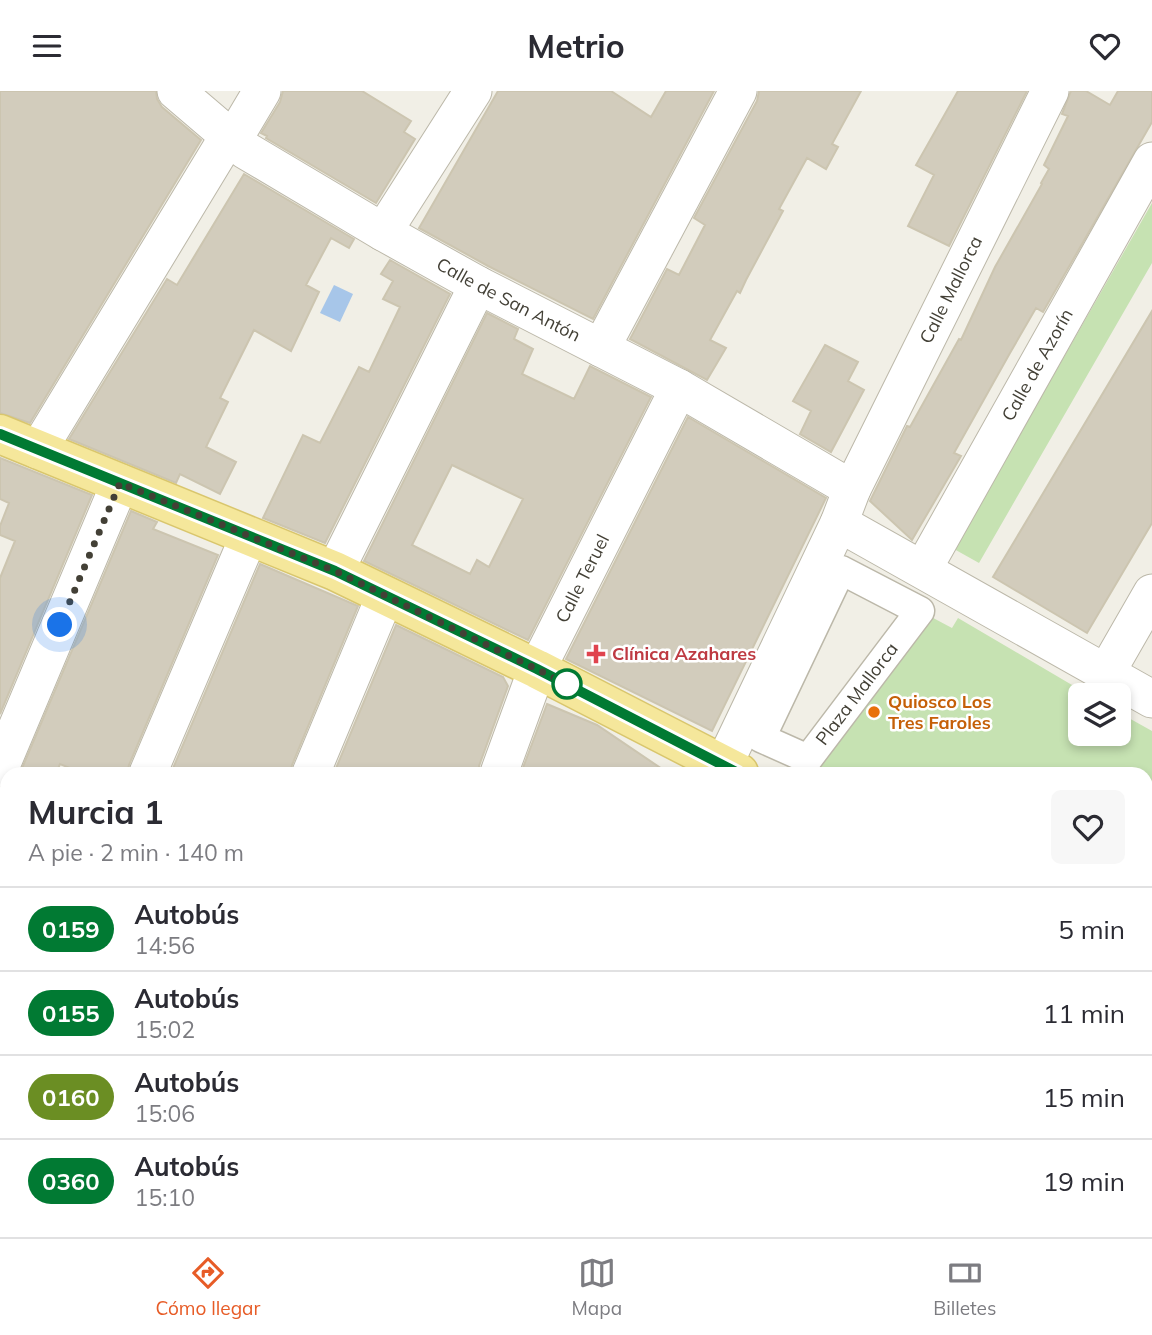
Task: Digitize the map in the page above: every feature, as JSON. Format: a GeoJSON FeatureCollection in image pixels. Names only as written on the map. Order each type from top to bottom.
{"type":"FeatureCollection","features":[{"type":"Feature","properties":{"kind":"main road"},"geometry":{"type":"LineString","coordinates":[[0,434],[335,571],[537,669],[725,767]]}},
{"type":"Feature","properties":{"kind":"street","name":"Calle de San Antón"},"geometry":{"type":"LineString","coordinates":[[176,91],[245,150],[383,232],[478,285],[679,388],[852,489]]}},
{"type":"Feature","properties":{"kind":"street"},"geometry":{"type":"LineString","coordinates":[[38,450],[228,137],[240,128],[262,91]]}},
{"type":"Feature","properties":{"kind":"street"},"geometry":{"type":"LineString","coordinates":[[383,232],[473,91]]}},
{"type":"Feature","properties":{"kind":"street"},"geometry":{"type":"LineString","coordinates":[[601,348],[738,91]]}},
{"type":"Feature","properties":{"kind":"street","name":"Calle Mallorca"},"geometry":{"type":"LineString","coordinates":[[852,489],[1050,91]]}},
{"type":"Feature","properties":{"kind":"street","name":"Calle de Azorín"},"geometry":{"type":"LineString","coordinates":[[923,569],[1152,161]]}},
{"type":"Feature","properties":{"kind":"street"},"geometry":{"type":"LineString","coordinates":[[335,571],[478,285]]}},
{"type":"Feature","properties":{"kind":"street","name":"Calle Teruel"},"geometry":{"type":"LineString","coordinates":[[501,767],[537,669],[679,388]]}},
{"type":"Feature","properties":{"kind":"street"},"geometry":{"type":"LineString","coordinates":[[0,767],[120,483]]}},
{"type":"Feature","properties":{"kind":"street"},"geometry":{"type":"LineString","coordinates":[[732,767],[852,489]]}},
{"type":"Feature","properties":{"kind":"street"},"geometry":{"type":"LineString","coordinates":[[839,523],[1152,699]]}},
{"type":"Feature","properties":{"kind":"street"},"geometry":{"type":"LineString","coordinates":[[151,767],[249,536]]}},
{"type":"Feature","properties":{"kind":"street","name":"Plaza Mallorca"},"geometry":{"type":"LineString","coordinates":[[841,570],[920,611],[808,759],[761,738],[841,570]]}},
{"type":"Feature","properties":{"kind":"street"},"geometry":{"type":"LineString","coordinates":[[1106,673],[1152,593]]}},
{"type":"Feature","properties":{"kind":"street"},"geometry":{"type":"LineString","coordinates":[[314,767],[385,596]]}},
{"type":"Feature","properties":{"kind":"green space"},"geometry":{"type":"Polygon","coordinates":[[[1152,203],[1152,263],[979,563],[954,549],[1152,203]]]}},
{"type":"Feature","properties":{"kind":"green space"},"geometry":{"type":"Polygon","coordinates":[[[920,611],[952,628],[958,618],[1069,683],[1068,746],[1131,746],[1131,719],[1152,731],[1152,767],[802,767],[920,611]]]}},
{"type":"Feature","properties":{"kind":"water"},"geometry":{"type":"Polygon","coordinates":[[[334,285],[353,294],[340,322],[320,313],[334,285]]]}},
{"type":"Feature","properties":{"kind":"building"},"geometry":{"type":"Polygon","coordinates":[[[0,91],[156,91],[162,107],[201,140],[30,423],[0,413],[0,91]]]}},
{"type":"Feature","properties":{"kind":"building"},"geometry":{"type":"Polygon","coordinates":[[[283,91],[362,91],[411,121],[404,132],[415,139],[376,203],[261,133],[280,102],[283,91]]]}},
{"type":"Feature","properties":{"kind":"building"},"geometry":{"type":"Polygon","coordinates":[[[498,91],[611,91],[651,117],[666,91],[714,91],[593,319],[419,228],[498,91]]]}},
{"type":"Feature","properties":{"kind":"building"},"geometry":{"type":"Polygon","coordinates":[[[759,91],[861,91],[832,144],[838,147],[826,169],[807,158],[779,209],[783,211],[740,293],[737,291],[710,340],[726,348],[707,380],[630,339],[667,269],[679,275],[705,225],[694,218],[757,101],[759,91]]]}},
{"type":"Feature","properties":{"kind":"building"},"geometry":{"type":"Polygon","coordinates":[[[958,91],[1027,91],[949,246],[908,226],[934,175],[916,165],[958,91]]]}},
{"type":"Feature","properties":{"kind":"building"},"geometry":{"type":"Polygon","coordinates":[[[1071,91],[1086,91],[1110,105],[1118,91],[1152,91],[1152,122],[1043,312],[1036,308],[1010,353],[954,453],[961,456],[912,540],[870,501],[907,426],[910,427],[959,339],[961,340],[995,267],[1042,184],[1049,169],[1044,165],[1068,116],[1062,114],[1071,91]]]}},
{"type":"Feature","properties":{"kind":"building"},"geometry":{"type":"Polygon","coordinates":[[[244,174],[354,239],[349,248],[331,238],[306,285],[319,292],[291,351],[254,330],[220,398],[228,402],[206,447],[236,462],[220,494],[180,474],[176,483],[69,439],[167,279],[177,285],[244,174]]]}},
{"type":"Feature","properties":{"kind":"building"},"geometry":{"type":"Polygon","coordinates":[[[390,260],[450,294],[325,543],[263,518],[303,435],[320,443],[359,367],[369,372],[400,307],[383,299],[393,281],[381,274],[390,260]]]}},
{"type":"Feature","properties":{"kind":"building"},"geometry":{"type":"Polygon","coordinates":[[[1152,311],[1152,523],[1087,633],[993,577],[1152,311]]]}},
{"type":"Feature","properties":{"kind":"building"},"geometry":{"type":"Polygon","coordinates":[[[487,313],[518,329],[514,339],[533,349],[522,374],[574,399],[590,366],[651,397],[528,640],[364,561],[487,313]],[[452,465],[412,545],[470,574],[477,560],[489,567],[523,499],[452,465]]]}},
{"type":"Feature","properties":{"kind":"building"},"geometry":{"type":"Polygon","coordinates":[[[825,345],[858,362],[848,381],[864,390],[831,452],[800,434],[811,411],[793,401],[825,345]]]}},
{"type":"Feature","properties":{"kind":"building"},"geometry":{"type":"Polygon","coordinates":[[[688,417],[826,498],[712,731],[566,659],[688,417]]]}},
{"type":"Feature","properties":{"kind":"building"},"geometry":{"type":"Polygon","coordinates":[[[0,458],[92,495],[0,714],[0,578],[15,541],[0,535],[0,526],[9,503],[0,499],[0,458]]]}},
{"type":"Feature","properties":{"kind":"building"},"geometry":{"type":"Polygon","coordinates":[[[131,511],[157,522],[153,529],[218,555],[128,767],[67,767],[60,764],[59,767],[23,767],[131,511]]]}},
{"type":"Feature","properties":{"kind":"building"},"geometry":{"type":"Polygon","coordinates":[[[260,564],[358,606],[292,767],[174,767],[260,564]]]}},
{"type":"Feature","properties":{"kind":"building"},"geometry":{"type":"Polygon","coordinates":[[[396,625],[503,677],[508,686],[479,767],[337,767],[396,625]]]}},
{"type":"Feature","properties":{"kind":"building"},"geometry":{"type":"Polygon","coordinates":[[[547,704],[597,725],[659,767],[523,767],[547,704]]]}},
{"type":"Feature","properties":{"kind":"bus line","name":"0159"},"geometry":{"type":"LineString","coordinates":[[0,434],[335,571],[537,669],[726,767]]}},
{"type":"Feature","properties":{"kind":"place","name":"Clínica Azahares"},"geometry":{"type":"Point","coordinates":[596,654]}},
{"type":"Feature","properties":{"kind":"place","name":"Quiosco Los Tres Faroles"},"geometry":{"type":"Point","coordinates":[874,712]}},
{"type":"Feature","properties":{"kind":"route"},"geometry":{"type":"LineString","coordinates":[[60,625],[120,483],[335,571],[567,684]]}}]}
